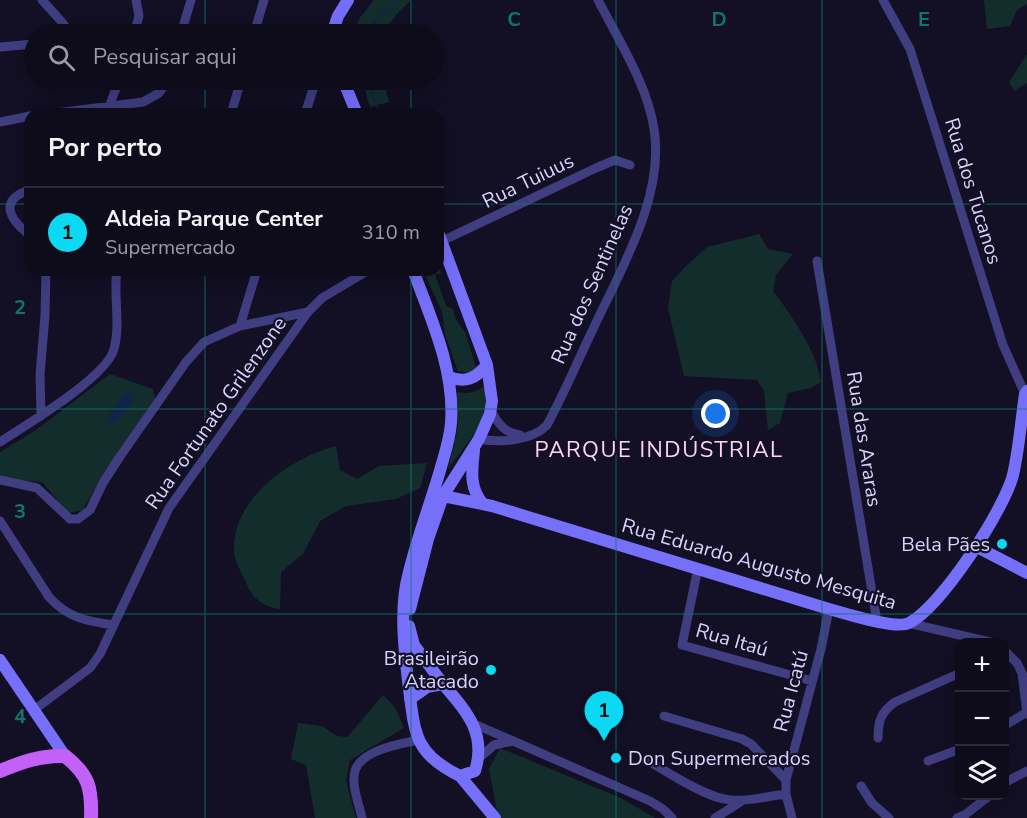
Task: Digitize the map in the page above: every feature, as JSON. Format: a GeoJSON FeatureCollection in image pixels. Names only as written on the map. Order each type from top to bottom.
{"type":"FeatureCollection","features":[{"type":"Feature","properties":{"kind":"main road"},"geometry":{"type":"LineString","coordinates":[[335,24],[348,0]]}},
{"type":"Feature","properties":{"kind":"main road"},"geometry":{"type":"LineString","coordinates":[[347,90],[355,108]]}},
{"type":"Feature","properties":{"kind":"main road"},"geometry":{"type":"LineString","coordinates":[[444,248],[487,366],[492,391],[491,411],[477,443],[443,496],[430,533],[408,618],[414,645],[472,723],[479,742],[476,771],[484,803]]}},
{"type":"Feature","properties":{"kind":"main road"},"geometry":{"type":"LineString","coordinates":[[415,276],[448,377],[452,407],[449,437],[406,586],[404,650],[413,723],[418,740],[427,753],[437,763],[460,776],[495,818]]}},
{"type":"Feature","properties":{"kind":"main road"},"geometry":{"type":"LineString","coordinates":[[448,377],[458,381],[470,380],[478,376],[487,366]]}},
{"type":"Feature","properties":{"kind":"main road","name":"Rua Eduardo Augusto Mesquita"},"geometry":{"type":"LineString","coordinates":[[443,496],[482,503],[829,609],[877,622],[898,625],[908,623],[944,593],[1005,498],[1012,477],[1026,393]]}},
{"type":"Feature","properties":{"kind":"main road"},"geometry":{"type":"LineString","coordinates":[[477,443],[471,483],[482,503]]}},
{"type":"Feature","properties":{"kind":"main road"},"geometry":{"type":"LineString","coordinates":[[975,546],[1027,573]]}},
{"type":"Feature","properties":{"kind":"main road"},"geometry":{"type":"LineString","coordinates":[[0,660],[64,756],[82,772],[88,782],[91,790],[91,818]]}},
{"type":"Feature","properties":{"kind":"main road"},"geometry":{"type":"LineString","coordinates":[[410,699],[427,687],[443,684]]}},
{"type":"Feature","properties":{"kind":"main road"},"geometry":{"type":"LineString","coordinates":[[0,771],[47,755],[64,756]]}},
{"type":"Feature","properties":{"kind":"main road"},"geometry":{"type":"LineString","coordinates":[[460,776],[476,771]]}},
{"type":"Feature","properties":{"kind":"street"},"geometry":{"type":"LineString","coordinates":[[42,0],[63,24]]}},
{"type":"Feature","properties":{"kind":"street"},"geometry":{"type":"LineString","coordinates":[[136,0],[139,16],[137,24]]}},
{"type":"Feature","properties":{"kind":"street"},"geometry":{"type":"LineString","coordinates":[[184,24],[191,0]]}},
{"type":"Feature","properties":{"kind":"street"},"geometry":{"type":"LineString","coordinates":[[257,24],[264,0]]}},
{"type":"Feature","properties":{"kind":"street","name":"Rua dos Sentinelas"},"geometry":{"type":"LineString","coordinates":[[477,443],[528,435],[543,429],[552,415],[633,242],[649,197],[654,173],[655,131],[652,115],[598,0]]}},
{"type":"Feature","properties":{"kind":"street","name":"Rua dos Tucanos"},"geometry":{"type":"LineString","coordinates":[[883,0],[910,49],[1003,345],[1026,393]]}},
{"type":"Feature","properties":{"kind":"street"},"geometry":{"type":"LineString","coordinates":[[0,47],[24,45]]}},
{"type":"Feature","properties":{"kind":"street"},"geometry":{"type":"LineString","coordinates":[[109,107],[115,90]]}},
{"type":"Feature","properties":{"kind":"street"},"geometry":{"type":"LineString","coordinates":[[100,108],[143,102],[161,90]]}},
{"type":"Feature","properties":{"kind":"street"},"geometry":{"type":"LineString","coordinates":[[233,108],[238,90]]}},
{"type":"Feature","properties":{"kind":"street"},"geometry":{"type":"LineString","coordinates":[[307,108],[313,90]]}},
{"type":"Feature","properties":{"kind":"street"},"geometry":{"type":"LineString","coordinates":[[0,122],[24,117]]}},
{"type":"Feature","properties":{"kind":"street","name":"Rua Tuiuus"},"geometry":{"type":"LineString","coordinates":[[444,235],[615,160],[630,165]]}},
{"type":"Feature","properties":{"kind":"street"},"geometry":{"type":"LineString","coordinates":[[24,192],[10,198],[6,204],[6,212],[8,218],[24,230]]}},
{"type":"Feature","properties":{"kind":"street","name":"Rua das Araras"},"geometry":{"type":"LineString","coordinates":[[817,261],[877,622]]}},
{"type":"Feature","properties":{"kind":"street"},"geometry":{"type":"LineString","coordinates":[[41,416],[40,375],[46,276]]}},
{"type":"Feature","properties":{"kind":"street"},"geometry":{"type":"LineString","coordinates":[[0,442],[41,416],[91,379],[111,359],[116,336],[117,276]]}},
{"type":"Feature","properties":{"kind":"street"},"geometry":{"type":"LineString","coordinates":[[240,326],[255,276]]}},
{"type":"Feature","properties":{"kind":"street","name":"Rua Fortunato Grilenzone"},"geometry":{"type":"LineString","coordinates":[[34,710],[90,668],[100,654],[160,526],[179,492],[308,312],[322,298],[359,276]]}},
{"type":"Feature","properties":{"kind":"street"},"geometry":{"type":"LineString","coordinates":[[0,480],[38,488],[70,519],[85,515],[90,510],[114,464],[204,342],[240,326],[308,312]]}},
{"type":"Feature","properties":{"kind":"street"},"geometry":{"type":"LineString","coordinates":[[491,411],[497,422],[509,433],[528,435]]}},
{"type":"Feature","properties":{"kind":"street"},"geometry":{"type":"LineString","coordinates":[[0,521],[49,597],[59,608],[79,619],[113,625]]}},
{"type":"Feature","properties":{"kind":"street","name":"Rua Itaú"},"geometry":{"type":"LineString","coordinates":[[698,568],[682,645],[812,681]]}},
{"type":"Feature","properties":{"kind":"street","name":"Rua Icatú"},"geometry":{"type":"LineString","coordinates":[[792,818],[786,794],[786,780],[829,609]]}},
{"type":"Feature","properties":{"kind":"street"},"geometry":{"type":"LineString","coordinates":[[908,623],[973,638]]}},
{"type":"Feature","properties":{"kind":"street"},"geometry":{"type":"LineString","coordinates":[[1009,654],[1025,677],[1027,713],[1009,724]]}},
{"type":"Feature","properties":{"kind":"street"},"geometry":{"type":"LineString","coordinates":[[878,738],[881,716],[886,709],[895,702],[955,675]]}},
{"type":"Feature","properties":{"kind":"street"},"geometry":{"type":"LineString","coordinates":[[664,716],[742,739],[751,744],[786,780]]}},
{"type":"Feature","properties":{"kind":"street"},"geometry":{"type":"LineString","coordinates":[[472,723],[650,801],[672,818]]}},
{"type":"Feature","properties":{"kind":"street"},"geometry":{"type":"LineString","coordinates":[[362,818],[354,783],[355,770],[360,762],[381,750],[418,740]]}},
{"type":"Feature","properties":{"kind":"street"},"geometry":{"type":"LineString","coordinates":[[479,758],[494,745],[513,741]]}},
{"type":"Feature","properties":{"kind":"street"},"geometry":{"type":"LineString","coordinates":[[928,761],[955,751]]}},
{"type":"Feature","properties":{"kind":"street"},"geometry":{"type":"LineString","coordinates":[[645,759],[726,800],[786,794]]}},
{"type":"Feature","properties":{"kind":"street"},"geometry":{"type":"LineString","coordinates":[[1009,781],[1027,771]]}},
{"type":"Feature","properties":{"kind":"street"},"geometry":{"type":"LineString","coordinates":[[861,786],[872,803],[889,818]]}},
{"type":"Feature","properties":{"kind":"street"},"geometry":{"type":"LineString","coordinates":[[715,818],[744,799]]}},
{"type":"Feature","properties":{"kind":"street"},"geometry":{"type":"LineString","coordinates":[[957,818],[966,814],[983,800]]}},
{"type":"Feature","properties":{"kind":"green space"},"geometry":{"type":"Polygon","coordinates":[[[374,0],[411,0],[389,24],[357,24],[374,0]]]}},
{"type":"Feature","properties":{"kind":"green space"},"geometry":{"type":"Polygon","coordinates":[[[984,0],[1027,0],[1027,4],[1017,10],[1010,26],[987,29],[984,0]]]}},
{"type":"Feature","properties":{"kind":"green space"},"geometry":{"type":"Polygon","coordinates":[[[1027,54],[1027,83],[1014,91],[1009,82],[1027,54]]]}},
{"type":"Feature","properties":{"kind":"green space"},"geometry":{"type":"Polygon","coordinates":[[[365,90],[386,90],[389,102],[370,107],[365,90]]]}},
{"type":"Feature","properties":{"kind":"green space"},"geometry":{"type":"Polygon","coordinates":[[[759,234],[768,249],[793,254],[776,275],[773,291],[809,346],[819,370],[821,382],[811,388],[788,393],[780,423],[768,430],[764,391],[757,380],[684,376],[668,308],[672,281],[707,247],[759,234]]]}},
{"type":"Feature","properties":{"kind":"green space"},"geometry":{"type":"Polygon","coordinates":[[[426,276],[436,276],[446,306],[453,309],[455,318],[466,334],[476,368],[469,373],[458,371],[445,335],[442,312],[426,276]]]}},
{"type":"Feature","properties":{"kind":"green space"},"geometry":{"type":"Polygon","coordinates":[[[110,374],[153,389],[156,401],[101,478],[83,510],[68,513],[42,482],[0,479],[0,452],[36,430],[110,374]]]}},
{"type":"Feature","properties":{"kind":"green space"},"geometry":{"type":"Polygon","coordinates":[[[484,386],[484,410],[481,421],[448,469],[458,427],[457,392],[471,392],[484,386]]]}},
{"type":"Feature","properties":{"kind":"green space"},"geometry":{"type":"Polygon","coordinates":[[[336,446],[340,470],[357,479],[379,466],[427,463],[420,488],[396,499],[346,506],[320,521],[303,554],[281,572],[280,609],[267,606],[257,600],[250,590],[235,559],[236,533],[242,515],[253,498],[283,471],[300,460],[336,446]]]}},
{"type":"Feature","properties":{"kind":"green space"},"geometry":{"type":"Polygon","coordinates":[[[383,695],[395,707],[404,728],[350,760],[346,781],[356,818],[315,818],[306,765],[291,759],[298,723],[322,726],[337,736],[347,737],[383,695]]]}},
{"type":"Feature","properties":{"kind":"green space"},"geometry":{"type":"Polygon","coordinates":[[[500,748],[621,798],[655,818],[500,818],[489,769],[500,748]]]}},
{"type":"Feature","properties":{"kind":"water"},"geometry":{"type":"Polygon","coordinates":[[[126,391],[131,392],[133,402],[115,423],[109,424],[108,417],[126,391]]]}},
{"type":"Feature","properties":{"kind":"waterway"},"geometry":{"type":"LineString","coordinates":[[373,24],[396,0]]}},
{"type":"Feature","properties":{"kind":"waterway"},"geometry":{"type":"LineString","coordinates":[[371,90],[378,108]]}},
{"type":"Feature","properties":{"kind":"place","name":"Bela Pães"},"geometry":{"type":"Point","coordinates":[1002,544]}},
{"type":"Feature","properties":{"kind":"place","name":"Brasileirão Atacado"},"geometry":{"type":"Point","coordinates":[491,670]}},
{"type":"Feature","properties":{"kind":"place","name":"Aldeia Parque Center"},"geometry":{"type":"Point","coordinates":[604,741]}},
{"type":"Feature","properties":{"kind":"place","name":"Don Supermercados"},"geometry":{"type":"Point","coordinates":[616,758]}},
{"type":"Feature","properties":{"kind":"district","name":"PARQUE INDÚSTRIAL"},"geometry":{"type":"Point","coordinates":[659,450]}}]}
